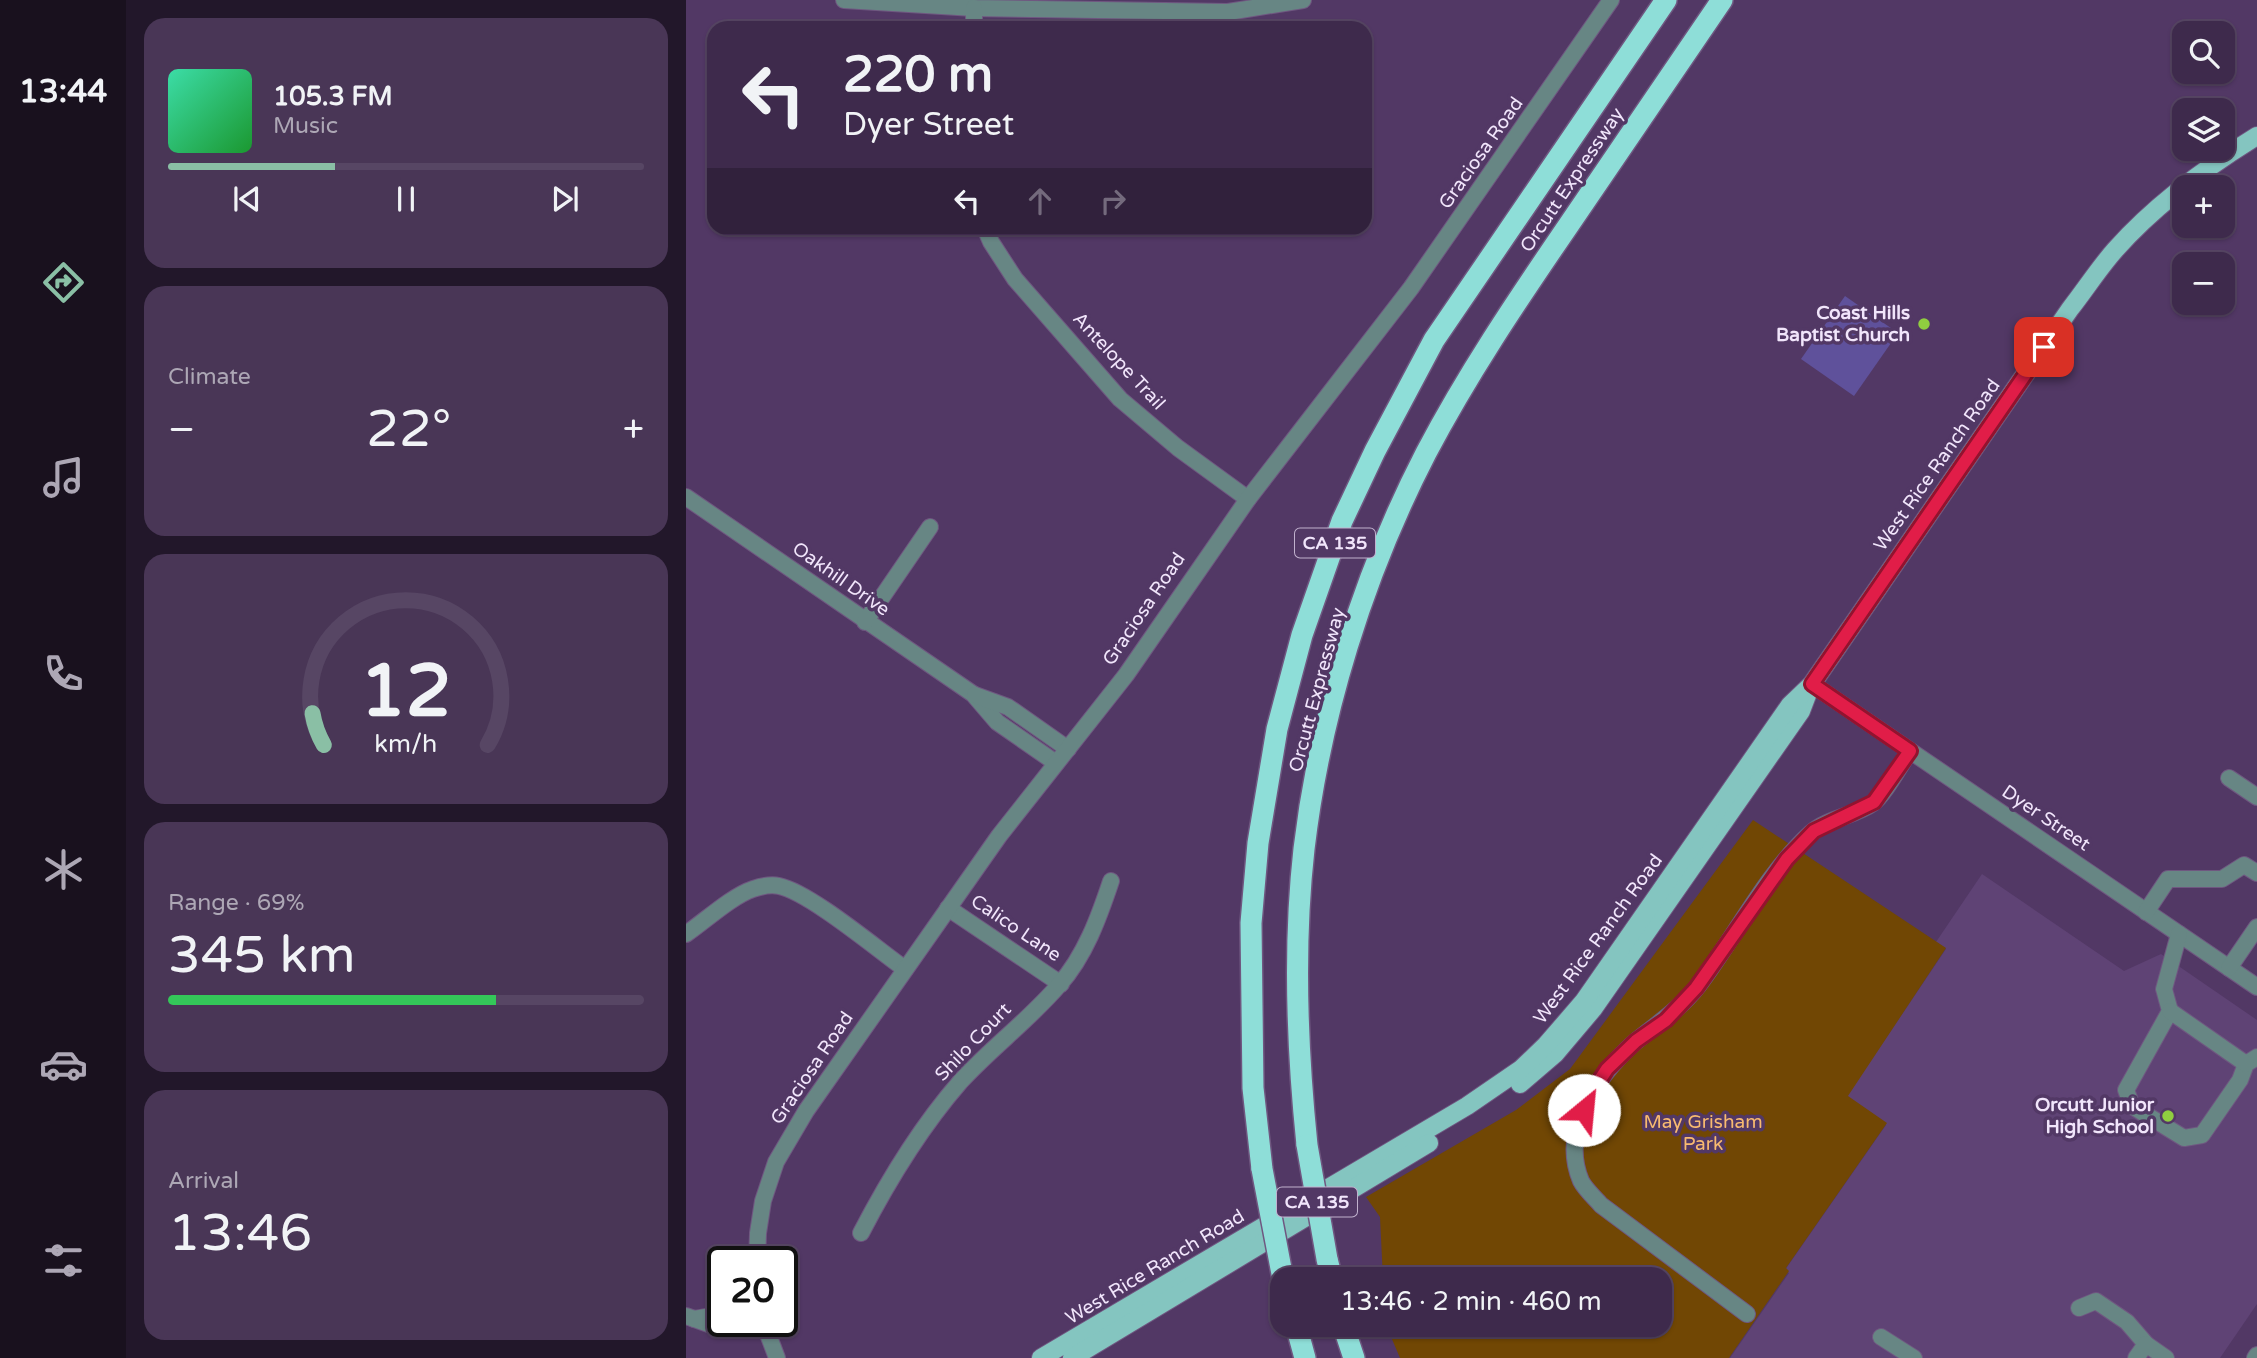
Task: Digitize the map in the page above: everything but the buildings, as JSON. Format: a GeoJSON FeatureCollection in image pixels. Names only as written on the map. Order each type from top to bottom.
{"type":"FeatureCollection","features":[{"type":"Feature","properties":{"kind":"highway","name":"Orcutt Expressway"},"geometry":{"type":"LineString","coordinates":[[1281,1267],[1262,1169],[1253,1088],[1251,923],[1258,843],[1277,729],[1315,597],[1342,521],[1375,451],[1434,340],[1666,0]]}},
{"type":"Feature","properties":{"kind":"highway","name":"Orcutt Expressway"},"geometry":{"type":"LineString","coordinates":[[1330,1267],[1307,1145],[1301,1086],[1299,933],[1304,849],[1322,744],[1346,651],[1385,542],[1425,455],[1482,352],[1722,0]]}},
{"type":"Feature","properties":{"kind":"highway"},"geometry":{"type":"LineString","coordinates":[[1300,1337],[1306,1358]]}},
{"type":"Feature","properties":{"kind":"highway"},"geometry":{"type":"LineString","coordinates":[[1347,1337],[1354,1358]]}},
{"type":"Feature","properties":{"kind":"main road","name":"West Rice Ranch Road"},"geometry":{"type":"LineString","coordinates":[[1041,1358],[1456,1113],[1521,1069],[1546,1045],[1584,1001],[1790,705],[1812,684],[2070,309],[2114,251],[2161,204],[2221,158],[2257,136]]}},
{"type":"Feature","properties":{"kind":"main road","name":"West Rice Ranch Road"},"geometry":{"type":"LineString","coordinates":[[1072,1358],[1477,1114],[1527,1079],[1555,1054],[1593,1009],[1748,788],[1801,711],[1812,684]]}},
{"type":"Feature","properties":{"kind":"street"},"geometry":{"type":"LineString","coordinates":[[844,0],[1228,20],[1303,0]]}},
{"type":"Feature","properties":{"kind":"street","name":"Graciosa Road"},"geometry":{"type":"LineString","coordinates":[[758,1246],[764,1201],[776,1162],[806,1111],[999,836],[1126,675],[1248,499],[1411,288],[1611,0]]}},
{"type":"Feature","properties":{"kind":"street"},"geometry":{"type":"LineString","coordinates":[[974,8],[974,21]]}},
{"type":"Feature","properties":{"kind":"street","name":"Antelope Trail"},"geometry":{"type":"LineString","coordinates":[[988,235],[1015,279],[1120,399],[1178,448],[1248,499]]}},
{"type":"Feature","properties":{"kind":"street","name":"Oakhill Drive"},"geometry":{"type":"LineString","coordinates":[[686,497],[972,695],[997,722],[1056,763]]}},
{"type":"Feature","properties":{"kind":"street"},"geometry":{"type":"LineString","coordinates":[[865,622],[930,527]]}},
{"type":"Feature","properties":{"kind":"street","name":"Dyer Street"},"geometry":{"type":"LineString","coordinates":[[1812,684],[2257,987]]}},
{"type":"Feature","properties":{"kind":"street","name":"Oakhill Drive"},"geometry":{"type":"LineString","coordinates":[[972,695],[1008,708],[1068,749]]}},
{"type":"Feature","properties":{"kind":"street"},"geometry":{"type":"LineString","coordinates":[[1747,1314],[1601,1205],[1581,1182],[1574,1151],[1578,1124],[1590,1095],[1607,1069],[1636,1041],[1666,1020],[1696,988],[1787,859],[1814,831],[1874,802],[1910,751]]}},
{"type":"Feature","properties":{"kind":"street"},"geometry":{"type":"LineString","coordinates":[[2229,778],[2257,797]]}},
{"type":"Feature","properties":{"kind":"street"},"geometry":{"type":"LineString","coordinates":[[2146,912],[2168,879],[2221,879],[2244,865],[2257,873]]}},
{"type":"Feature","properties":{"kind":"street","name":"Shilo Court"},"geometry":{"type":"LineString","coordinates":[[861,1233],[887,1182],[922,1130],[961,1081],[1061,984],[1089,938],[1111,881]]}},
{"type":"Feature","properties":{"kind":"street"},"geometry":{"type":"LineString","coordinates":[[686,934],[750,890],[767,885],[782,886],[823,910],[905,968]]}},
{"type":"Feature","properties":{"kind":"street","name":"Calico Lane"},"geometry":{"type":"LineString","coordinates":[[948,908],[1061,984]]}},
{"type":"Feature","properties":{"kind":"street"},"geometry":{"type":"LineString","coordinates":[[2229,968],[2257,927]]}},
{"type":"Feature","properties":{"kind":"street"},"geometry":{"type":"LineString","coordinates":[[2170,1011],[2126,1090],[2132,1106],[2184,1138],[2202,1135],[2251,1060],[2170,1011],[2164,989],[2179,934]]}},
{"type":"Feature","properties":{"kind":"street"},"geometry":{"type":"LineString","coordinates":[[2079,1308],[2096,1301],[2127,1321],[2146,1344],[2166,1358]]}},
{"type":"Feature","properties":{"kind":"street"},"geometry":{"type":"LineString","coordinates":[[690,1317],[707,1323]]}},
{"type":"Feature","properties":{"kind":"street"},"geometry":{"type":"LineString","coordinates":[[768,1337],[776,1358]]}},
{"type":"Feature","properties":{"kind":"street"},"geometry":{"type":"LineString","coordinates":[[1881,1337],[1914,1358]]}},
{"type":"Feature","properties":{"kind":"street"},"geometry":{"type":"LineString","coordinates":[[2136,1358],[2146,1344]]}},
{"type":"Feature","properties":{"kind":"shaded area"},"geometry":{"type":"Polygon","coordinates":[[[1982,874],[2124,971],[2161,954],[2257,1020],[2257,1304],[2220,1358],[1730,1358],[1789,1273],[1785,1270],[1886,1125],[1847,1096],[1946,949],[1936,942],[1982,874]]]}},
{"type":"Feature","properties":{"kind":"green space","name":"May Grisham Park"},"geometry":{"type":"Polygon","coordinates":[[[1753,820],[1946,948],[1848,1096],[1887,1123],[1786,1268],[1789,1271],[1729,1358],[1400,1358],[1391,1337],[1672,1337],[1672,1267],[1382,1267],[1380,1217],[1366,1197],[1516,1110],[1570,1069],[1753,820]]]}},
{"type":"Feature","properties":{"kind":"place","name":"Coast Hills Baptist Church"},"geometry":{"type":"Point","coordinates":[1924,324]}},
{"type":"Feature","properties":{"kind":"place","name":"Orcutt Junior High School"},"geometry":{"type":"Point","coordinates":[2168,1116]}},
{"type":"Feature","properties":{"kind":"route"},"geometry":{"type":"LineString","coordinates":[[1584,1110],[1590,1095],[1607,1069],[1636,1041],[1666,1020],[1696,988],[1787,859],[1814,831],[1874,802],[1910,751],[1812,684],[2044,347]]}}]}
